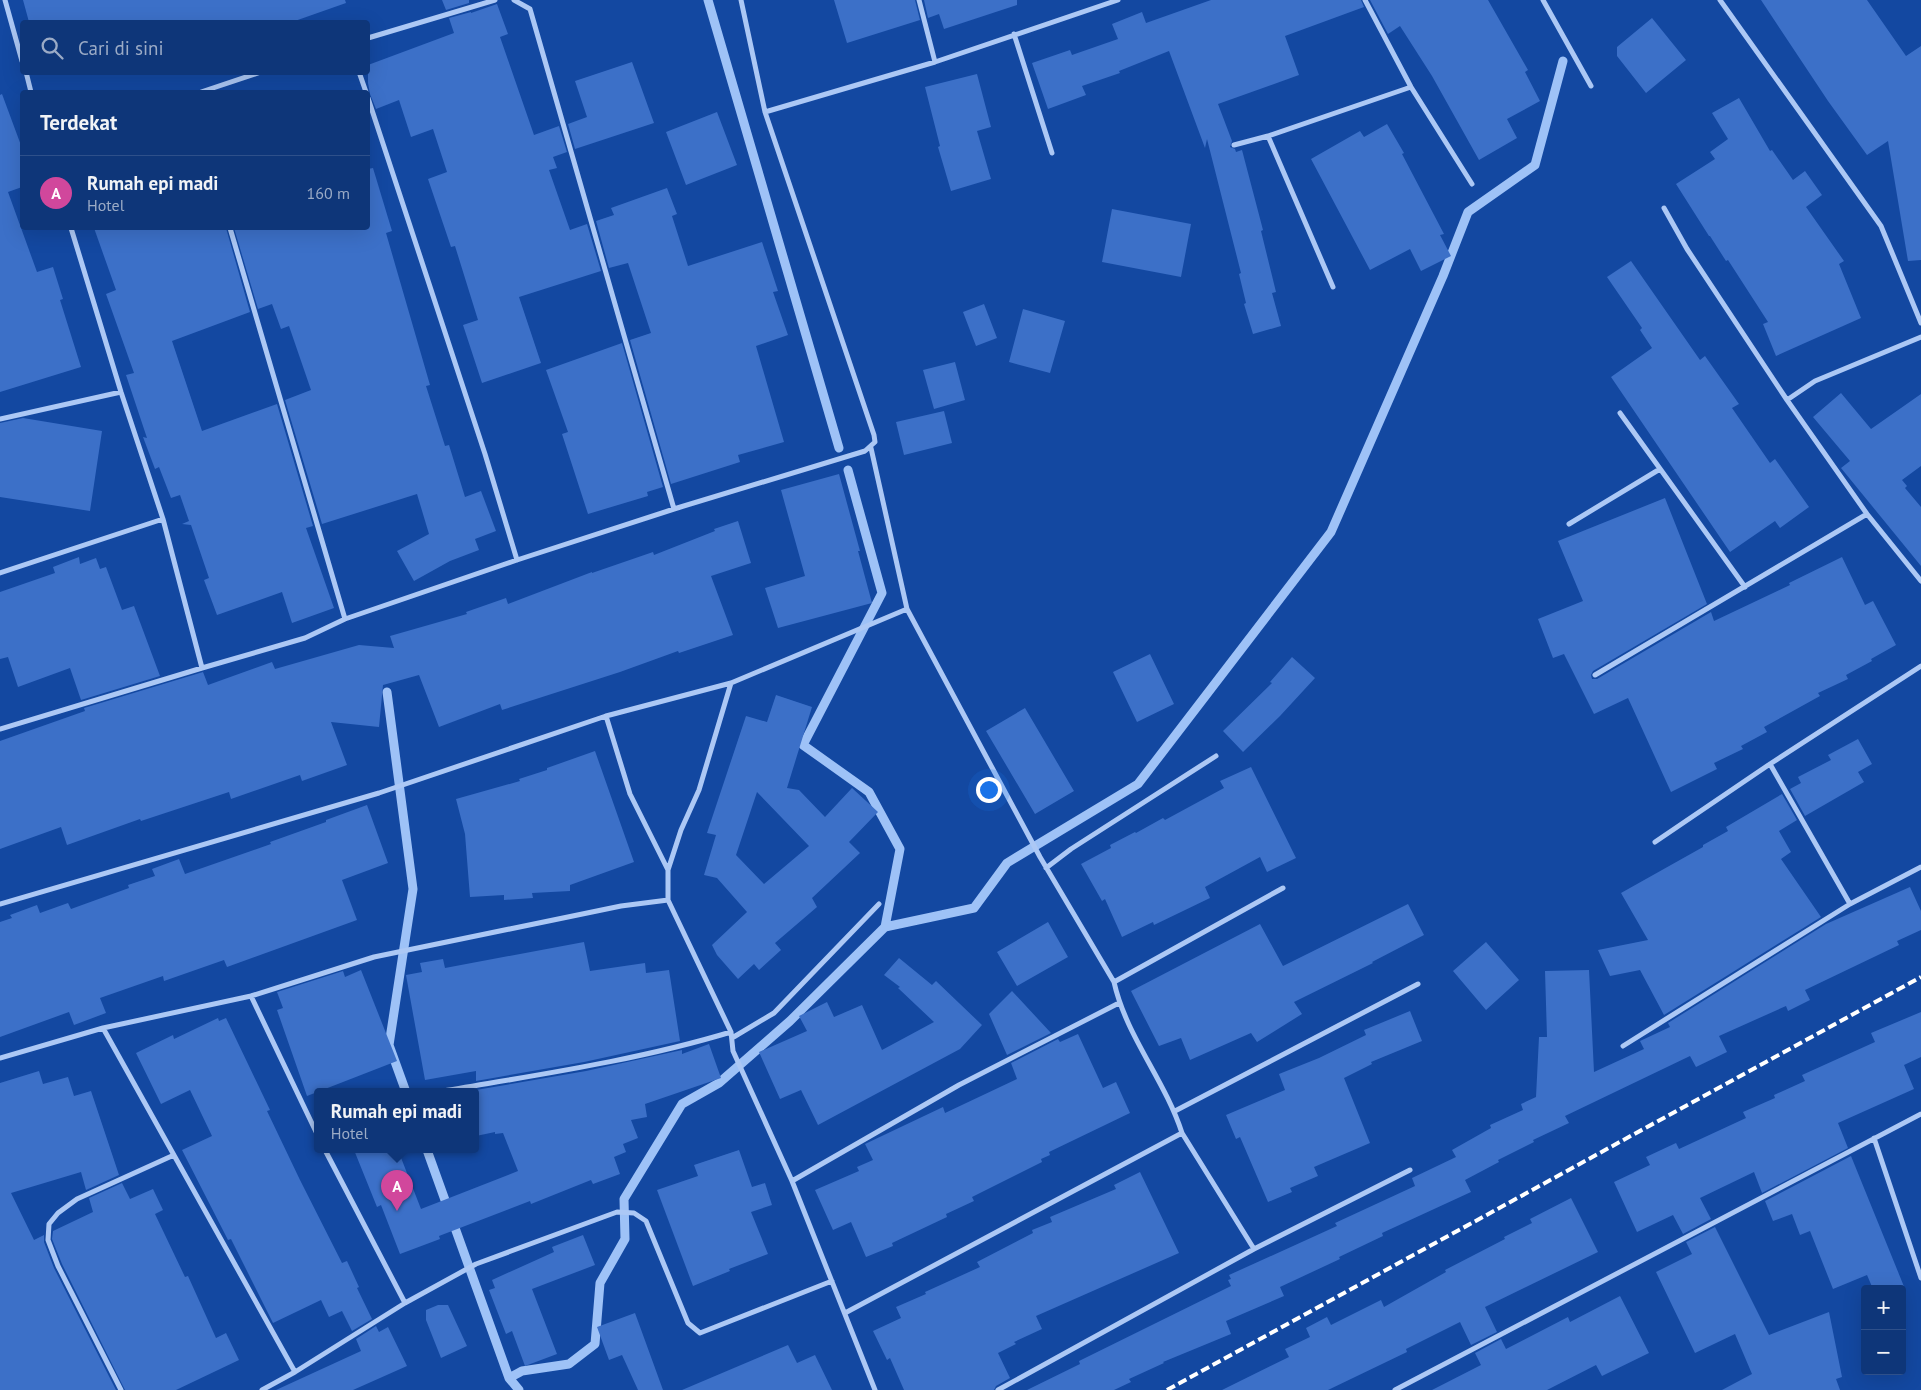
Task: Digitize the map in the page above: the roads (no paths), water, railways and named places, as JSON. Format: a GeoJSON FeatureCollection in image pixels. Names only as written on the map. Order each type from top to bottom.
{"type":"FeatureCollection","features":[{"type":"Feature","properties":{"kind":"street"},"geometry":{"type":"LineString","coordinates":[[5,0],[20,54]]}},
{"type":"Feature","properties":{"kind":"street"},"geometry":{"type":"LineString","coordinates":[[370,37],[495,0]]}},
{"type":"Feature","properties":{"kind":"street"},"geometry":{"type":"LineString","coordinates":[[514,0],[530,9],[674,509]]}},
{"type":"Feature","properties":{"kind":"street"},"geometry":{"type":"LineString","coordinates":[[0,729],[305,638],[345,619],[517,560],[871,448],[875,442],[874,435],[765,112],[741,0]]}},
{"type":"Feature","properties":{"kind":"street"},"geometry":{"type":"LineString","coordinates":[[919,0],[935,62]]}},
{"type":"Feature","properties":{"kind":"street"},"geometry":{"type":"LineString","coordinates":[[765,112],[935,62],[1118,0]]}},
{"type":"Feature","properties":{"kind":"street"},"geometry":{"type":"LineString","coordinates":[[1365,0],[1411,87],[1472,184]]}},
{"type":"Feature","properties":{"kind":"street"},"geometry":{"type":"LineString","coordinates":[[1543,0],[1591,86]]}},
{"type":"Feature","properties":{"kind":"street"},"geometry":{"type":"LineString","coordinates":[[1720,0],[1881,226],[1921,323]]}},
{"type":"Feature","properties":{"kind":"street"},"geometry":{"type":"LineString","coordinates":[[1014,34],[1052,153]]}},
{"type":"Feature","properties":{"kind":"street"},"geometry":{"type":"LineString","coordinates":[[27,75],[30,90]]}},
{"type":"Feature","properties":{"kind":"street"},"geometry":{"type":"LineString","coordinates":[[207,90],[252,75]]}},
{"type":"Feature","properties":{"kind":"street"},"geometry":{"type":"LineString","coordinates":[[360,75],[365,90]]}},
{"type":"Feature","properties":{"kind":"street"},"geometry":{"type":"LineString","coordinates":[[1234,145],[1268,136],[1411,87]]}},
{"type":"Feature","properties":{"kind":"street"},"geometry":{"type":"LineString","coordinates":[[370,104],[485,454],[517,560]]}},
{"type":"Feature","properties":{"kind":"street"},"geometry":{"type":"LineString","coordinates":[[1268,136],[1333,287]]}},
{"type":"Feature","properties":{"kind":"street"},"geometry":{"type":"LineString","coordinates":[[1664,208],[1687,250],[1787,400],[1867,514],[1921,581]]}},
{"type":"Feature","properties":{"kind":"street"},"geometry":{"type":"LineString","coordinates":[[72,230],[121,392],[163,519],[202,668]]}},
{"type":"Feature","properties":{"kind":"street"},"geometry":{"type":"LineString","coordinates":[[231,230],[345,619]]}},
{"type":"Feature","properties":{"kind":"street"},"geometry":{"type":"LineString","coordinates":[[1787,400],[1815,380],[1921,337]]}},
{"type":"Feature","properties":{"kind":"street"},"geometry":{"type":"LineString","coordinates":[[0,420],[121,392]]}},
{"type":"Feature","properties":{"kind":"street"},"geometry":{"type":"LineString","coordinates":[[1620,413],[1745,587]]}},
{"type":"Feature","properties":{"kind":"street"},"geometry":{"type":"LineString","coordinates":[[871,448],[907,609],[1046,868],[1114,982],[1119,1003],[1175,1111],[1182,1133],[1254,1250]]}},
{"type":"Feature","properties":{"kind":"street"},"geometry":{"type":"LineString","coordinates":[[1569,524],[1660,469]]}},
{"type":"Feature","properties":{"kind":"street"},"geometry":{"type":"LineString","coordinates":[[1595,675],[1867,514]]}},
{"type":"Feature","properties":{"kind":"street"},"geometry":{"type":"LineString","coordinates":[[0,573],[163,519]]}},
{"type":"Feature","properties":{"kind":"street"},"geometry":{"type":"LineString","coordinates":[[0,904],[378,794],[606,716],[731,683],[907,609]]}},
{"type":"Feature","properties":{"kind":"street"},"geometry":{"type":"LineString","coordinates":[[1655,842],[1770,764],[1921,666]]}},
{"type":"Feature","properties":{"kind":"street"},"geometry":{"type":"LineString","coordinates":[[731,683],[699,790],[681,830],[668,870],[668,900],[731,1035],[733,1051],[792,1181],[875,1390]]}},
{"type":"Feature","properties":{"kind":"street"},"geometry":{"type":"LineString","coordinates":[[606,716],[630,794],[668,870]]}},
{"type":"Feature","properties":{"kind":"street"},"geometry":{"type":"LineString","coordinates":[[1046,868],[1071,849],[1216,756]]}},
{"type":"Feature","properties":{"kind":"street"},"geometry":{"type":"LineString","coordinates":[[1770,764],[1850,904]]}},
{"type":"Feature","properties":{"kind":"street"},"geometry":{"type":"LineString","coordinates":[[1623,1046],[1850,904],[1921,867]]}},
{"type":"Feature","properties":{"kind":"street"},"geometry":{"type":"LineString","coordinates":[[1114,982],[1283,888]]}},
{"type":"Feature","properties":{"kind":"street"},"geometry":{"type":"LineString","coordinates":[[0,1058],[103,1028],[251,996],[374,957],[621,906],[668,900]]}},
{"type":"Feature","properties":{"kind":"street"},"geometry":{"type":"LineString","coordinates":[[461,1088],[635,1057],[731,1035],[774,1013],[879,904]]}},
{"type":"Feature","properties":{"kind":"street"},"geometry":{"type":"LineString","coordinates":[[1175,1111],[1418,984]]}},
{"type":"Feature","properties":{"kind":"street"},"geometry":{"type":"LineString","coordinates":[[251,996],[314,1127]]}},
{"type":"Feature","properties":{"kind":"street"},"geometry":{"type":"LineString","coordinates":[[792,1181],[959,1085],[1119,1003]]}},
{"type":"Feature","properties":{"kind":"street"},"geometry":{"type":"LineString","coordinates":[[103,1028],[295,1372]]}},
{"type":"Feature","properties":{"kind":"street"},"geometry":{"type":"LineString","coordinates":[[1396,1390],[1921,1114]]}},
{"type":"Feature","properties":{"kind":"street"},"geometry":{"type":"LineString","coordinates":[[845,1313],[1182,1133]]}},
{"type":"Feature","properties":{"kind":"street"},"geometry":{"type":"LineString","coordinates":[[1874,1138],[1921,1278]]}},
{"type":"Feature","properties":{"kind":"street"},"geometry":{"type":"LineString","coordinates":[[327,1153],[404,1303]]}},
{"type":"Feature","properties":{"kind":"street"},"geometry":{"type":"LineString","coordinates":[[121,1390],[58,1266],[48,1240],[49,1224],[58,1212],[76,1199],[174,1155]]}},
{"type":"Feature","properties":{"kind":"street"},"geometry":{"type":"LineString","coordinates":[[998,1390],[1254,1250],[1410,1170]]}},
{"type":"Feature","properties":{"kind":"street"},"geometry":{"type":"LineString","coordinates":[[262,1390],[295,1372],[404,1303],[476,1264],[616,1212],[634,1213],[646,1221],[688,1323],[700,1333],[832,1281]]}},
{"type":"Feature","properties":{"kind":"waterway"},"geometry":{"type":"LineString","coordinates":[[708,0],[839,448]]}},
{"type":"Feature","properties":{"kind":"waterway"},"geometry":{"type":"LineString","coordinates":[[509,1378],[522,1371],[569,1364],[595,1344],[600,1283],[625,1239],[624,1199],[682,1104],[719,1083],[790,1021],[885,927],[974,908],[1007,863],[1138,784],[1331,532],[1443,276],[1468,212],[1535,165],[1563,61]]}},
{"type":"Feature","properties":{"kind":"waterway"},"geometry":{"type":"LineString","coordinates":[[848,470],[882,593],[803,745],[869,792],[900,849],[885,927]]}},
{"type":"Feature","properties":{"kind":"waterway"},"geometry":{"type":"LineString","coordinates":[[387,692],[413,889],[389,1045],[405,1088]]}},
{"type":"Feature","properties":{"kind":"waterway"},"geometry":{"type":"LineString","coordinates":[[428,1153],[509,1378],[519,1390]]}},
{"type":"Feature","properties":{"kind":"railway"},"geometry":{"type":"LineString","coordinates":[[1167,1390],[1921,977]]}},
{"type":"Feature","properties":{"kind":"place","name":"Rumah epi madi"},"geometry":{"type":"Point","coordinates":[397,1211]}}]}
